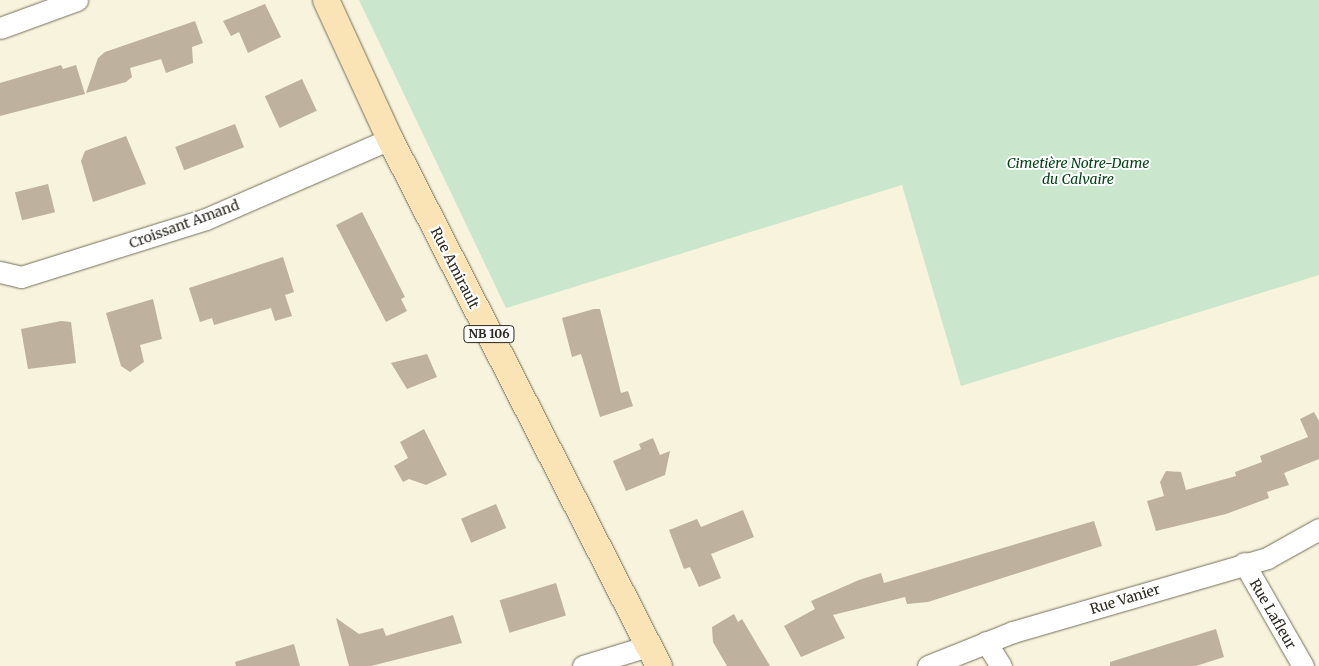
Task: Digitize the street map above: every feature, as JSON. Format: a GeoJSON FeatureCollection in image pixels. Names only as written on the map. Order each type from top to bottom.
{"type":"FeatureCollection","features":[{"type":"Feature","properties":{"kind":"main road","name":"Rue Amirault"},"geometry":{"type":"LineString","coordinates":[[326,0],[390,140],[653,656]]}},
{"type":"Feature","properties":{"kind":"street"},"geometry":{"type":"LineString","coordinates":[[0,28],[77,0]]}},
{"type":"Feature","properties":{"kind":"street","name":"Croissant Amand"},"geometry":{"type":"LineString","coordinates":[[0,272],[22,277],[206,220],[390,140]]}},
{"type":"Feature","properties":{"kind":"street","name":"Rue Vanier"},"geometry":{"type":"LineString","coordinates":[[928,666],[986,642],[1244,563],[1267,558],[1319,529]]}},
{"type":"Feature","properties":{"kind":"street","name":"Rue Lafleur"},"geometry":{"type":"LineString","coordinates":[[1244,563],[1303,666]]}},
{"type":"Feature","properties":{"kind":"street"},"geometry":{"type":"LineString","coordinates":[[986,642],[1001,666]]}},
{"type":"Feature","properties":{"kind":"street"},"geometry":{"type":"LineString","coordinates":[[583,666],[653,656]]}},
{"type":"Feature","properties":{"kind":"green space","name":"Cimetière Notre-Dame du Calvaire"},"geometry":{"type":"Polygon","coordinates":[[[359,0],[1319,0],[1319,275],[961,386],[902,185],[506,308],[359,0]]]}},
{"type":"Feature","properties":{"kind":"building"},"geometry":{"type":"Polygon","coordinates":[[[265,4],[281,37],[248,53],[239,32],[231,36],[223,21],[265,4]]]}},
{"type":"Feature","properties":{"kind":"building"},"geometry":{"type":"Polygon","coordinates":[[[195,21],[203,43],[192,47],[193,63],[166,73],[161,59],[130,68],[132,77],[126,82],[86,93],[98,58],[105,52],[195,21]]]}},
{"type":"Feature","properties":{"kind":"building"},"geometry":{"type":"Polygon","coordinates":[[[61,65],[63,69],[76,65],[85,94],[0,116],[0,83],[61,65]]]}},
{"type":"Feature","properties":{"kind":"building"},"geometry":{"type":"Polygon","coordinates":[[[302,79],[317,111],[280,128],[265,96],[302,79]]]}},
{"type":"Feature","properties":{"kind":"building"},"geometry":{"type":"Polygon","coordinates":[[[235,124],[244,147],[184,170],[175,147],[235,124]]]}},
{"type":"Feature","properties":{"kind":"building"},"geometry":{"type":"Polygon","coordinates":[[[126,136],[146,184],[93,202],[81,161],[85,151],[126,136]]]}},
{"type":"Feature","properties":{"kind":"building"},"geometry":{"type":"Polygon","coordinates":[[[48,184],[55,212],[22,220],[15,192],[48,184]]]}},
{"type":"Feature","properties":{"kind":"building"},"geometry":{"type":"Polygon","coordinates":[[[362,212],[405,297],[401,299],[407,311],[386,322],[336,225],[362,212]]]}},
{"type":"Feature","properties":{"kind":"building"},"geometry":{"type":"Polygon","coordinates":[[[283,257],[294,292],[285,295],[292,316],[275,321],[271,308],[214,325],[212,318],[200,322],[189,288],[283,257]]]}},
{"type":"Feature","properties":{"kind":"building"},"geometry":{"type":"Polygon","coordinates":[[[153,299],[162,339],[140,345],[144,362],[130,372],[121,366],[106,313],[153,299]]]}},
{"type":"Feature","properties":{"kind":"building"},"geometry":{"type":"Polygon","coordinates":[[[600,309],[621,393],[628,391],[633,406],[600,417],[581,354],[572,357],[562,318],[600,309]]]}},
{"type":"Feature","properties":{"kind":"building"},"geometry":{"type":"Polygon","coordinates":[[[61,321],[71,322],[76,363],[28,369],[21,329],[61,321]]]}},
{"type":"Feature","properties":{"kind":"building"},"geometry":{"type":"Polygon","coordinates":[[[427,354],[437,377],[407,389],[391,363],[427,354]]]}},
{"type":"Feature","properties":{"kind":"building"},"geometry":{"type":"Polygon","coordinates":[[[1314,412],[1319,421],[1319,459],[1284,473],[1289,485],[1267,492],[1269,498],[1226,514],[1156,531],[1147,501],[1164,496],[1160,482],[1166,471],[1181,472],[1186,490],[1236,476],[1235,472],[1262,462],[1260,456],[1308,437],[1300,419],[1314,412]]]}},
{"type":"Feature","properties":{"kind":"building"},"geometry":{"type":"Polygon","coordinates":[[[424,429],[447,475],[426,485],[409,479],[403,482],[394,466],[408,458],[400,442],[424,429]]]}},
{"type":"Feature","properties":{"kind":"building"},"geometry":{"type":"Polygon","coordinates":[[[653,438],[660,455],[670,451],[665,475],[626,491],[613,461],[641,449],[639,444],[653,438]]]}},
{"type":"Feature","properties":{"kind":"building"},"geometry":{"type":"Polygon","coordinates":[[[496,504],[506,528],[471,543],[461,519],[496,504]]]}},
{"type":"Feature","properties":{"kind":"building"},"geometry":{"type":"Polygon","coordinates":[[[743,510],[754,537],[711,554],[721,578],[699,587],[690,567],[684,569],[669,530],[697,519],[701,527],[743,510]]]}},
{"type":"Feature","properties":{"kind":"building"},"geometry":{"type":"Polygon","coordinates":[[[1094,521],[1102,546],[928,602],[907,604],[905,597],[833,615],[845,638],[801,657],[784,626],[815,609],[811,601],[859,580],[881,573],[884,583],[1094,521]]]}},
{"type":"Feature","properties":{"kind":"building"},"geometry":{"type":"Polygon","coordinates":[[[556,583],[566,616],[510,633],[500,600],[556,583]]]}},
{"type":"Feature","properties":{"kind":"building"},"geometry":{"type":"Polygon","coordinates":[[[734,614],[738,622],[742,619],[770,666],[727,666],[713,642],[712,627],[734,614]]]}},
{"type":"Feature","properties":{"kind":"building"},"geometry":{"type":"Polygon","coordinates":[[[453,615],[462,643],[371,666],[349,666],[336,618],[359,634],[383,628],[386,636],[453,615]]]}},
{"type":"Feature","properties":{"kind":"building"},"geometry":{"type":"Polygon","coordinates":[[[1216,629],[1224,657],[1196,666],[1110,666],[1110,662],[1216,629]]]}},
{"type":"Feature","properties":{"kind":"building"},"geometry":{"type":"Polygon","coordinates":[[[294,644],[300,666],[236,666],[235,662],[294,644]]]}}]}
